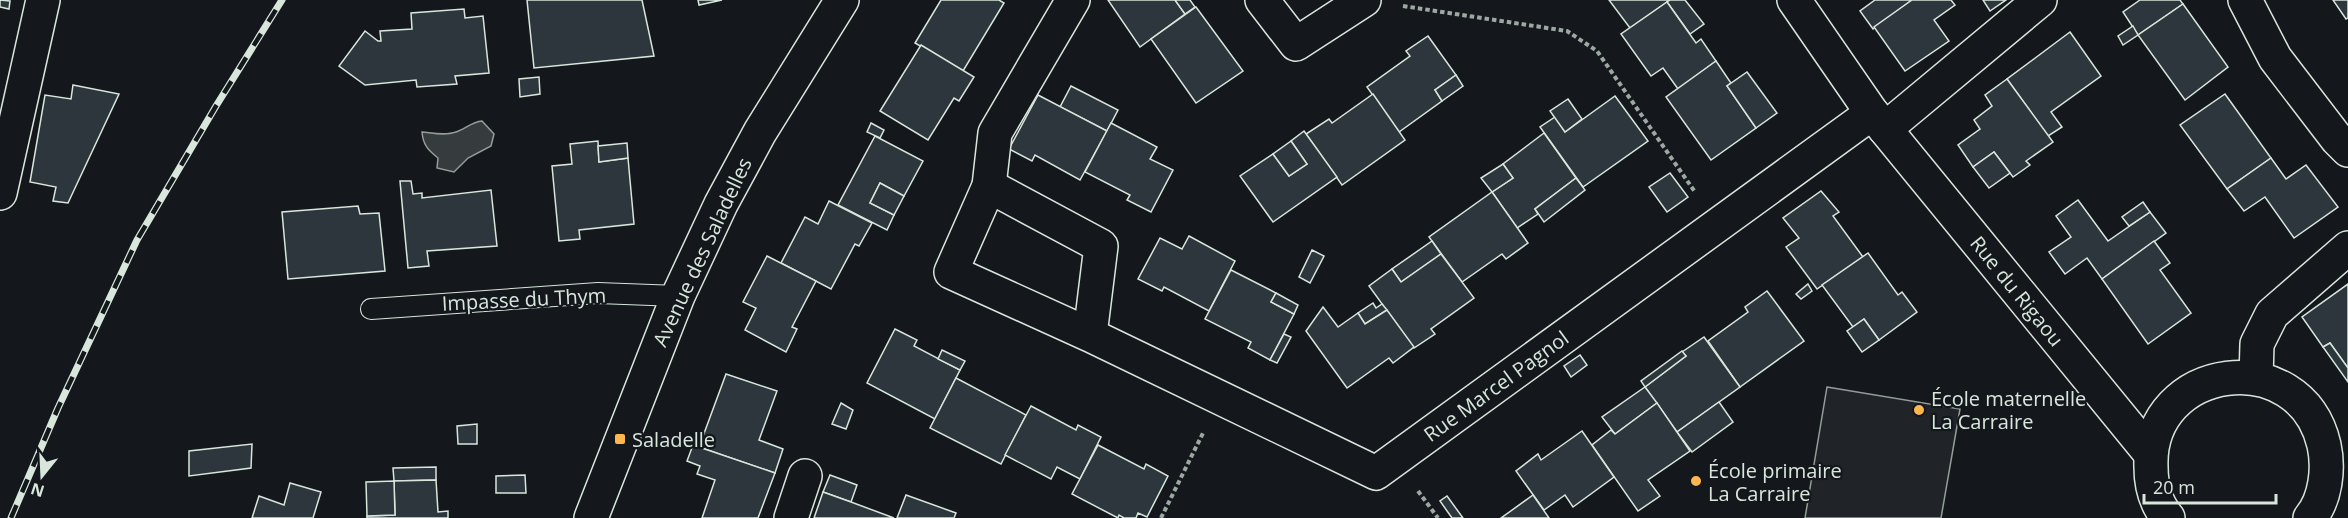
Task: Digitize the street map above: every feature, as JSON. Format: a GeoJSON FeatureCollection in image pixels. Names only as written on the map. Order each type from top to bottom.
{"type":"FeatureCollection","features":[{"type":"Feature","properties":{"kind":"street"},"geometry":{"type":"LineString","coordinates":[[0,193],[43,0]]}},
{"type":"Feature","properties":{"kind":"street","name":"Avenue des Saladelles"},"geometry":{"type":"LineString","coordinates":[[591,518],[620,439],[678,296],[721,204],[760,132],[842,0]]}},
{"type":"Feature","properties":{"kind":"street","name":"Rue Marcel Pagnol"},"geometry":{"type":"LineString","coordinates":[[1073,0],[995,134],[989,186],[951,272],[1090,335],[1376,473],[1718,224],[1879,121]]}},
{"type":"Feature","properties":{"kind":"street"},"geometry":{"type":"LineString","coordinates":[[1263,0],[1296,44],[1364,0]]}},
{"type":"Feature","properties":{"kind":"street","name":"Rue du Rigaou"},"geometry":{"type":"LineString","coordinates":[[1794,0],[1879,121],[2150,453]]}},
{"type":"Feature","properties":{"kind":"street"},"geometry":{"type":"LineString","coordinates":[[1879,121],[2040,0]]}},
{"type":"Feature","properties":{"kind":"street"},"geometry":{"type":"LineString","coordinates":[[2246,0],[2275,58],[2348,150]]}},
{"type":"Feature","properties":{"kind":"street"},"geometry":{"type":"LineString","coordinates":[[989,186],[1101,246],[1090,335]]}},
{"type":"Feature","properties":{"kind":"street"},"geometry":{"type":"LineString","coordinates":[[2256,378],[2257,344],[2272,314],[2348,248]]}},
{"type":"Feature","properties":{"kind":"street"},"geometry":{"type":"LineString","coordinates":[[2168,518],[2162,511],[2151,483],[2150,453],[2158,426],[2176,402],[2199,385],[2227,377],[2256,378],[2283,388],[2306,407],[2321,432],[2327,460],[2324,489],[2310,518]]}},
{"type":"Feature","properties":{"kind":"street"},"geometry":{"type":"LineString","coordinates":[[791,518],[805,476]]}},
{"type":"Feature","properties":{"kind":"lane","name":"Impasse du Thym"},"geometry":{"type":"LineString","coordinates":[[371,309],[598,293],[678,296]]}},
{"type":"Feature","properties":{"kind":"path"},"geometry":{"type":"LineString","coordinates":[[1364,0],[1567,32],[1597,51],[1718,224]]}},
{"type":"Feature","properties":{"kind":"path"},"geometry":{"type":"LineString","coordinates":[[1161,518],[1220,398]]}},
{"type":"Feature","properties":{"kind":"shaded area"},"geometry":{"type":"Polygon","coordinates":[[[482,121],[494,134],[491,146],[468,158],[454,172],[437,168],[438,158],[427,147],[422,132],[452,133],[482,121]]]}},
{"type":"Feature","properties":{"kind":"shaded area"},"geometry":{"type":"Polygon","coordinates":[[[1827,387],[1960,409],[1941,518],[1805,518],[1827,387]]]}},
{"type":"Feature","properties":{"kind":"building"},"geometry":{"type":"Polygon","coordinates":[[[0,0],[10,1],[9,9],[0,7],[0,0]]]}},
{"type":"Feature","properties":{"kind":"building"},"geometry":{"type":"Polygon","coordinates":[[[527,0],[642,0],[654,56],[534,68],[527,0]]]}},
{"type":"Feature","properties":{"kind":"building"},"geometry":{"type":"Polygon","coordinates":[[[698,0],[722,0],[699,5],[698,0]]]}},
{"type":"Feature","properties":{"kind":"building"},"geometry":{"type":"Polygon","coordinates":[[[941,0],[999,0],[1004,3],[963,71],[915,43],[941,0]]]}},
{"type":"Feature","properties":{"kind":"building"},"geometry":{"type":"Polygon","coordinates":[[[1108,0],[1175,0],[1185,14],[1140,47],[1108,0]]]}},
{"type":"Feature","properties":{"kind":"building"},"geometry":{"type":"Polygon","coordinates":[[[1175,0],[1190,0],[1195,7],[1185,14],[1175,0]]]}},
{"type":"Feature","properties":{"kind":"building"},"geometry":{"type":"Polygon","coordinates":[[[1609,0],[1670,0],[1630,28],[1609,0]]]}},
{"type":"Feature","properties":{"kind":"building"},"geometry":{"type":"Polygon","coordinates":[[[1685,0],[1704,24],[1690,34],[1667,2],[1685,0]]]}},
{"type":"Feature","properties":{"kind":"building"},"geometry":{"type":"Polygon","coordinates":[[[1875,0],[1912,0],[1873,29],[1860,11],[1875,0]]]}},
{"type":"Feature","properties":{"kind":"building"},"geometry":{"type":"Polygon","coordinates":[[[1912,0],[1951,0],[1955,5],[1934,20],[1949,41],[1905,71],[1874,27],[1912,0]]]}},
{"type":"Feature","properties":{"kind":"building"},"geometry":{"type":"Polygon","coordinates":[[[1983,0],[2006,0],[1990,11],[1983,0]]]}},
{"type":"Feature","properties":{"kind":"building"},"geometry":{"type":"Polygon","coordinates":[[[2140,0],[2180,0],[2183,4],[2138,35],[2123,12],[2140,0]]]}},
{"type":"Feature","properties":{"kind":"building"},"geometry":{"type":"Polygon","coordinates":[[[2333,0],[2348,0],[2348,18],[2346,19],[2333,0]]]}},
{"type":"Feature","properties":{"kind":"building"},"geometry":{"type":"Polygon","coordinates":[[[1667,2],[1696,43],[1701,39],[1716,61],[1678,89],[1663,68],[1651,76],[1621,34],[1667,2]]]}},
{"type":"Feature","properties":{"kind":"building"},"geometry":{"type":"Polygon","coordinates":[[[2183,4],[2228,67],[2185,100],[2138,35],[2183,4]]]}},
{"type":"Feature","properties":{"kind":"building"},"geometry":{"type":"Polygon","coordinates":[[[1196,7],[1243,71],[1196,103],[1151,39],[1196,7]]]}},
{"type":"Feature","properties":{"kind":"building"},"geometry":{"type":"Polygon","coordinates":[[[464,9],[465,18],[483,16],[489,73],[455,76],[457,84],[417,87],[416,80],[365,85],[339,66],[365,31],[381,41],[380,31],[412,29],[411,13],[464,9]]]}},
{"type":"Feature","properties":{"kind":"building"},"geometry":{"type":"Polygon","coordinates":[[[2133,26],[2138,35],[2123,45],[2118,36],[2133,26]]]}},
{"type":"Feature","properties":{"kind":"building"},"geometry":{"type":"Polygon","coordinates":[[[2070,32],[2101,76],[2051,112],[2062,127],[2048,136],[2007,79],[2070,32]]]}},
{"type":"Feature","properties":{"kind":"building"},"geometry":{"type":"Polygon","coordinates":[[[1428,36],[1456,75],[1435,90],[1442,101],[1399,132],[1367,87],[1410,56],[1406,51],[1428,36]]]}},
{"type":"Feature","properties":{"kind":"building"},"geometry":{"type":"Polygon","coordinates":[[[921,45],[974,77],[959,101],[954,98],[928,140],[880,111],[921,45]]]}},
{"type":"Feature","properties":{"kind":"building"},"geometry":{"type":"Polygon","coordinates":[[[1716,61],[1731,83],[1727,86],[1756,128],[1711,160],[1666,97],[1716,61]]]}},
{"type":"Feature","properties":{"kind":"building"},"geometry":{"type":"Polygon","coordinates":[[[1747,72],[1777,113],[1756,128],[1727,86],[1747,72]]]}},
{"type":"Feature","properties":{"kind":"building"},"geometry":{"type":"Polygon","coordinates":[[[1456,75],[1463,86],[1442,101],[1435,90],[1456,75]]]}},
{"type":"Feature","properties":{"kind":"building"},"geometry":{"type":"Polygon","coordinates":[[[539,77],[540,94],[520,97],[519,79],[539,77]]]}},
{"type":"Feature","properties":{"kind":"building"},"geometry":{"type":"Polygon","coordinates":[[[2007,79],[2053,142],[2026,161],[2030,165],[2013,177],[1994,152],[1973,167],[1958,145],[1980,129],[1974,120],[1992,106],[1985,95],[2007,79]]]}},
{"type":"Feature","properties":{"kind":"building"},"geometry":{"type":"Polygon","coordinates":[[[73,85],[119,94],[68,203],[53,201],[56,187],[30,182],[45,95],[71,99],[73,85]]]}},
{"type":"Feature","properties":{"kind":"building"},"geometry":{"type":"Polygon","coordinates":[[[1071,86],[1118,110],[1107,131],[1060,107],[1071,86]]]}},
{"type":"Feature","properties":{"kind":"building"},"geometry":{"type":"Polygon","coordinates":[[[1373,94],[1405,140],[1342,185],[1306,134],[1329,119],[1332,123],[1373,94]]]}},
{"type":"Feature","properties":{"kind":"building"},"geometry":{"type":"Polygon","coordinates":[[[2225,94],[2271,158],[2227,189],[2180,125],[2225,94]]]}},
{"type":"Feature","properties":{"kind":"building"},"geometry":{"type":"Polygon","coordinates":[[[1038,95],[1107,131],[1080,180],[1035,155],[1032,161],[1009,149],[1038,95]]]}},
{"type":"Feature","properties":{"kind":"building"},"geometry":{"type":"Polygon","coordinates":[[[1615,96],[1648,141],[1583,187],[1540,127],[1555,117],[1565,132],[1615,96]]]}},
{"type":"Feature","properties":{"kind":"building"},"geometry":{"type":"Polygon","coordinates":[[[1568,99],[1582,119],[1565,132],[1550,111],[1568,99]]]}},
{"type":"Feature","properties":{"kind":"building"},"geometry":{"type":"Polygon","coordinates":[[[871,123],[884,130],[880,138],[867,132],[871,123]]]}},
{"type":"Feature","properties":{"kind":"building"},"geometry":{"type":"Polygon","coordinates":[[[1111,123],[1157,147],[1150,159],[1173,170],[1151,212],[1127,200],[1130,195],[1085,172],[1111,123]]]}},
{"type":"Feature","properties":{"kind":"building"},"geometry":{"type":"Polygon","coordinates":[[[1304,131],[1337,177],[1273,222],[1240,176],[1273,154],[1289,176],[1307,164],[1291,141],[1304,131]]]}},
{"type":"Feature","properties":{"kind":"building"},"geometry":{"type":"Polygon","coordinates":[[[1544,133],[1576,178],[1535,209],[1538,214],[1517,228],[1492,192],[1513,178],[1503,164],[1544,133]]]}},
{"type":"Feature","properties":{"kind":"building"},"geometry":{"type":"Polygon","coordinates":[[[875,136],[923,161],[904,196],[880,183],[870,203],[894,215],[887,230],[838,205],[875,136]]]}},
{"type":"Feature","properties":{"kind":"building"},"geometry":{"type":"Polygon","coordinates":[[[598,141],[599,162],[628,158],[634,224],[579,230],[580,239],[559,241],[552,166],[572,164],[570,144],[598,141]]]}},
{"type":"Feature","properties":{"kind":"building"},"geometry":{"type":"Polygon","coordinates":[[[1291,141],[1307,164],[1289,176],[1273,154],[1291,141]]]}},
{"type":"Feature","properties":{"kind":"building"},"geometry":{"type":"Polygon","coordinates":[[[627,143],[628,158],[599,162],[598,146],[627,143]]]}},
{"type":"Feature","properties":{"kind":"building"},"geometry":{"type":"Polygon","coordinates":[[[1994,152],[2010,173],[1989,188],[1973,167],[1994,152]]]}},
{"type":"Feature","properties":{"kind":"building"},"geometry":{"type":"Polygon","coordinates":[[[2271,158],[2286,179],[2306,165],[2338,207],[2294,238],[2265,197],[2244,211],[2227,189],[2271,158]]]}},
{"type":"Feature","properties":{"kind":"building"},"geometry":{"type":"Polygon","coordinates":[[[1503,164],[1513,178],[1492,192],[1481,178],[1503,164]]]}},
{"type":"Feature","properties":{"kind":"building"},"geometry":{"type":"Polygon","coordinates":[[[1670,173],[1688,197],[1667,212],[1649,187],[1670,173]]]}},
{"type":"Feature","properties":{"kind":"building"},"geometry":{"type":"Polygon","coordinates":[[[1576,178],[1585,190],[1544,222],[1535,209],[1576,178]]]}},
{"type":"Feature","properties":{"kind":"building"},"geometry":{"type":"Polygon","coordinates":[[[400,181],[411,181],[413,194],[422,193],[422,198],[491,190],[497,246],[427,251],[429,266],[408,268],[400,181]]]}},
{"type":"Feature","properties":{"kind":"building"},"geometry":{"type":"Polygon","coordinates":[[[880,183],[904,196],[894,215],[870,203],[880,183]]]}},
{"type":"Feature","properties":{"kind":"building"},"geometry":{"type":"Polygon","coordinates":[[[1821,191],[1839,212],[1833,216],[1863,257],[1817,289],[1786,247],[1799,238],[1783,218],[1821,191]]]}},
{"type":"Feature","properties":{"kind":"building"},"geometry":{"type":"Polygon","coordinates":[[[1492,192],[1528,243],[1506,259],[1502,254],[1462,282],[1429,237],[1492,192]]]}},
{"type":"Feature","properties":{"kind":"building"},"geometry":{"type":"Polygon","coordinates":[[[2078,200],[2108,241],[2150,212],[2166,233],[2102,279],[2087,258],[2065,274],[2049,252],[2071,237],[2056,216],[2078,200]]]}},
{"type":"Feature","properties":{"kind":"building"},"geometry":{"type":"Polygon","coordinates":[[[829,201],[872,223],[859,246],[855,244],[831,289],[781,263],[805,217],[818,224],[829,201]]]}},
{"type":"Feature","properties":{"kind":"building"},"geometry":{"type":"Polygon","coordinates":[[[2143,202],[2150,212],[2129,226],[2122,217],[2143,202]]]}},
{"type":"Feature","properties":{"kind":"building"},"geometry":{"type":"Polygon","coordinates":[[[358,206],[360,214],[379,213],[385,271],[288,279],[282,212],[358,206]]]}},
{"type":"Feature","properties":{"kind":"building"},"geometry":{"type":"Polygon","coordinates":[[[1189,236],[1235,261],[1209,311],[1164,287],[1162,291],[1138,279],[1160,238],[1182,249],[1189,236]]]}},
{"type":"Feature","properties":{"kind":"building"},"geometry":{"type":"Polygon","coordinates":[[[1432,241],[1441,254],[1401,282],[1392,269],[1432,241]]]}},
{"type":"Feature","properties":{"kind":"building"},"geometry":{"type":"Polygon","coordinates":[[[2154,241],[2170,263],[2160,270],[2191,313],[2148,344],[2102,279],[2154,241]]]}},
{"type":"Feature","properties":{"kind":"building"},"geometry":{"type":"Polygon","coordinates":[[[1312,250],[1324,256],[1310,283],[1299,277],[1312,250]]]}},
{"type":"Feature","properties":{"kind":"building"},"geometry":{"type":"Polygon","coordinates":[[[1868,253],[1898,295],[1902,292],[1917,312],[1879,340],[1864,319],[1853,327],[1822,285],[1868,253]]]}},
{"type":"Feature","properties":{"kind":"building"},"geometry":{"type":"Polygon","coordinates":[[[1441,254],[1474,298],[1431,329],[1435,334],[1414,348],[1369,286],[1392,269],[1401,282],[1441,254]]]}},
{"type":"Feature","properties":{"kind":"building"},"geometry":{"type":"Polygon","coordinates":[[[767,256],[816,281],[792,327],[797,329],[786,352],[745,330],[756,308],[743,302],[767,256]]]}},
{"type":"Feature","properties":{"kind":"building"},"geometry":{"type":"Polygon","coordinates":[[[1231,270],[1276,293],[1271,302],[1294,314],[1270,360],[1248,348],[1251,342],[1205,319],[1231,270]]]}},
{"type":"Feature","properties":{"kind":"building"},"geometry":{"type":"Polygon","coordinates":[[[1808,284],[1812,291],[1801,299],[1796,294],[1808,284]]]}},
{"type":"Feature","properties":{"kind":"building"},"geometry":{"type":"Polygon","coordinates":[[[2348,284],[2348,368],[2330,343],[2323,347],[2302,317],[2348,284]]]}},
{"type":"Feature","properties":{"kind":"building"},"geometry":{"type":"Polygon","coordinates":[[[1767,291],[1804,341],[1740,387],[1708,341],[1748,312],[1745,307],[1767,291]]]}},
{"type":"Feature","properties":{"kind":"building"},"geometry":{"type":"Polygon","coordinates":[[[1276,293],[1298,305],[1294,314],[1271,302],[1276,293]]]}},
{"type":"Feature","properties":{"kind":"building"},"geometry":{"type":"Polygon","coordinates":[[[1373,303],[1376,308],[1382,304],[1387,310],[1365,324],[1358,313],[1373,303]]]}},
{"type":"Feature","properties":{"kind":"building"},"geometry":{"type":"Polygon","coordinates":[[[1323,307],[1338,327],[1358,313],[1365,324],[1387,310],[1414,347],[1393,363],[1389,358],[1347,388],[1306,331],[1323,307]]]}},
{"type":"Feature","properties":{"kind":"building"},"geometry":{"type":"Polygon","coordinates":[[[1864,319],[1879,340],[1862,352],[1847,331],[1864,319]]]}},
{"type":"Feature","properties":{"kind":"building"},"geometry":{"type":"Polygon","coordinates":[[[895,329],[917,340],[914,346],[960,370],[935,419],[867,383],[895,329]]]}},
{"type":"Feature","properties":{"kind":"building"},"geometry":{"type":"Polygon","coordinates":[[[1284,334],[1291,337],[1277,363],[1270,360],[1284,334]]]}},
{"type":"Feature","properties":{"kind":"building"},"geometry":{"type":"Polygon","coordinates":[[[1704,337],[1740,387],[1677,432],[1645,387],[1686,356],[1682,352],[1704,337]]]}},
{"type":"Feature","properties":{"kind":"building"},"geometry":{"type":"Polygon","coordinates":[[[2330,343],[2348,368],[2348,382],[2323,347],[2330,343]]]}},
{"type":"Feature","properties":{"kind":"building"},"geometry":{"type":"Polygon","coordinates":[[[942,350],[965,361],[960,370],[938,359],[942,350]]]}},
{"type":"Feature","properties":{"kind":"building"},"geometry":{"type":"Polygon","coordinates":[[[1682,351],[1686,356],[1645,387],[1641,381],[1682,351]]]}},
{"type":"Feature","properties":{"kind":"building"},"geometry":{"type":"Polygon","coordinates":[[[1580,355],[1587,365],[1571,377],[1564,366],[1580,355]]]}},
{"type":"Feature","properties":{"kind":"building"},"geometry":{"type":"Polygon","coordinates":[[[726,374],[777,391],[759,440],[783,449],[775,473],[699,447],[726,374]]]}},
{"type":"Feature","properties":{"kind":"building"},"geometry":{"type":"Polygon","coordinates":[[[956,378],[1026,415],[1001,464],[930,428],[956,378]]]}},
{"type":"Feature","properties":{"kind":"building"},"geometry":{"type":"Polygon","coordinates":[[[1645,387],[1657,403],[1615,434],[1602,417],[1645,387]]]}},
{"type":"Feature","properties":{"kind":"building"},"geometry":{"type":"Polygon","coordinates":[[[1719,402],[1733,422],[1692,452],[1677,432],[1719,402]]]}},
{"type":"Feature","properties":{"kind":"building"},"geometry":{"type":"Polygon","coordinates":[[[841,403],[853,410],[846,429],[832,424],[841,403]]]}},
{"type":"Feature","properties":{"kind":"building"},"geometry":{"type":"Polygon","coordinates":[[[1657,403],[1690,451],[1648,480],[1660,496],[1638,511],[1592,445],[1611,430],[1615,434],[1657,403]]]}},
{"type":"Feature","properties":{"kind":"building"},"geometry":{"type":"Polygon","coordinates":[[[1031,406],[1076,430],[1078,425],[1101,437],[1080,479],[1057,467],[1051,479],[1005,455],[1031,406]]]}},
{"type":"Feature","properties":{"kind":"building"},"geometry":{"type":"Polygon","coordinates":[[[477,424],[477,444],[458,444],[457,426],[477,424]]]}},
{"type":"Feature","properties":{"kind":"building"},"geometry":{"type":"Polygon","coordinates":[[[1582,431],[1614,477],[1573,507],[1565,495],[1544,510],[1516,471],[1538,454],[1541,460],[1582,431]]]}},
{"type":"Feature","properties":{"kind":"building"},"geometry":{"type":"Polygon","coordinates":[[[252,444],[251,468],[189,476],[189,451],[252,444]]]}},
{"type":"Feature","properties":{"kind":"building"},"geometry":{"type":"Polygon","coordinates":[[[693,445],[775,473],[758,518],[702,518],[715,480],[697,474],[700,466],[687,461],[693,445]]]}},
{"type":"Feature","properties":{"kind":"building"},"geometry":{"type":"Polygon","coordinates":[[[1098,445],[1144,469],[1146,464],[1168,476],[1147,517],[1138,513],[1136,518],[1124,518],[1119,515],[1118,518],[1072,494],[1098,445]]]}},
{"type":"Feature","properties":{"kind":"building"},"geometry":{"type":"Polygon","coordinates":[[[436,467],[436,480],[394,481],[393,468],[436,467]]]}},
{"type":"Feature","properties":{"kind":"building"},"geometry":{"type":"Polygon","coordinates":[[[525,475],[526,493],[496,493],[496,476],[525,475]]]}},
{"type":"Feature","properties":{"kind":"building"},"geometry":{"type":"Polygon","coordinates":[[[830,475],[857,485],[851,502],[823,492],[830,475]]]}},
{"type":"Feature","properties":{"kind":"building"},"geometry":{"type":"Polygon","coordinates":[[[436,480],[438,512],[448,511],[448,518],[367,518],[367,516],[395,515],[394,481],[436,480]]]}},
{"type":"Feature","properties":{"kind":"building"},"geometry":{"type":"Polygon","coordinates":[[[394,481],[395,515],[367,516],[366,482],[394,481]]]}},
{"type":"Feature","properties":{"kind":"building"},"geometry":{"type":"Polygon","coordinates":[[[290,483],[321,492],[313,518],[252,518],[259,496],[284,505],[290,483]]]}},
{"type":"Feature","properties":{"kind":"building"},"geometry":{"type":"Polygon","coordinates":[[[823,492],[851,502],[894,518],[814,518],[823,492]]]}},
{"type":"Feature","properties":{"kind":"building"},"geometry":{"type":"Polygon","coordinates":[[[906,495],[956,513],[954,518],[897,518],[906,495]]]}},
{"type":"Feature","properties":{"kind":"building"},"geometry":{"type":"Polygon","coordinates":[[[1533,495],[1549,518],[1501,518],[1533,495]]]}},
{"type":"Feature","properties":{"kind":"building"},"geometry":{"type":"Polygon","coordinates":[[[1447,496],[1463,518],[1452,518],[1440,501],[1447,496]]]}},
{"type":"Feature","properties":{"kind":"railway"},"geometry":{"type":"LineString","coordinates":[[11,518],[58,408],[137,240],[282,0]]}},
{"type":"Feature","properties":{"kind":"place","name":"École maternelle La Carraire"},"geometry":{"type":"Point","coordinates":[1919,410]}},
{"type":"Feature","properties":{"kind":"place","name":"Saladelle"},"geometry":{"type":"Point","coordinates":[620,439]}},
{"type":"Feature","properties":{"kind":"place","name":"École primaire La Carraire"},"geometry":{"type":"Point","coordinates":[1696,481]}}]}
